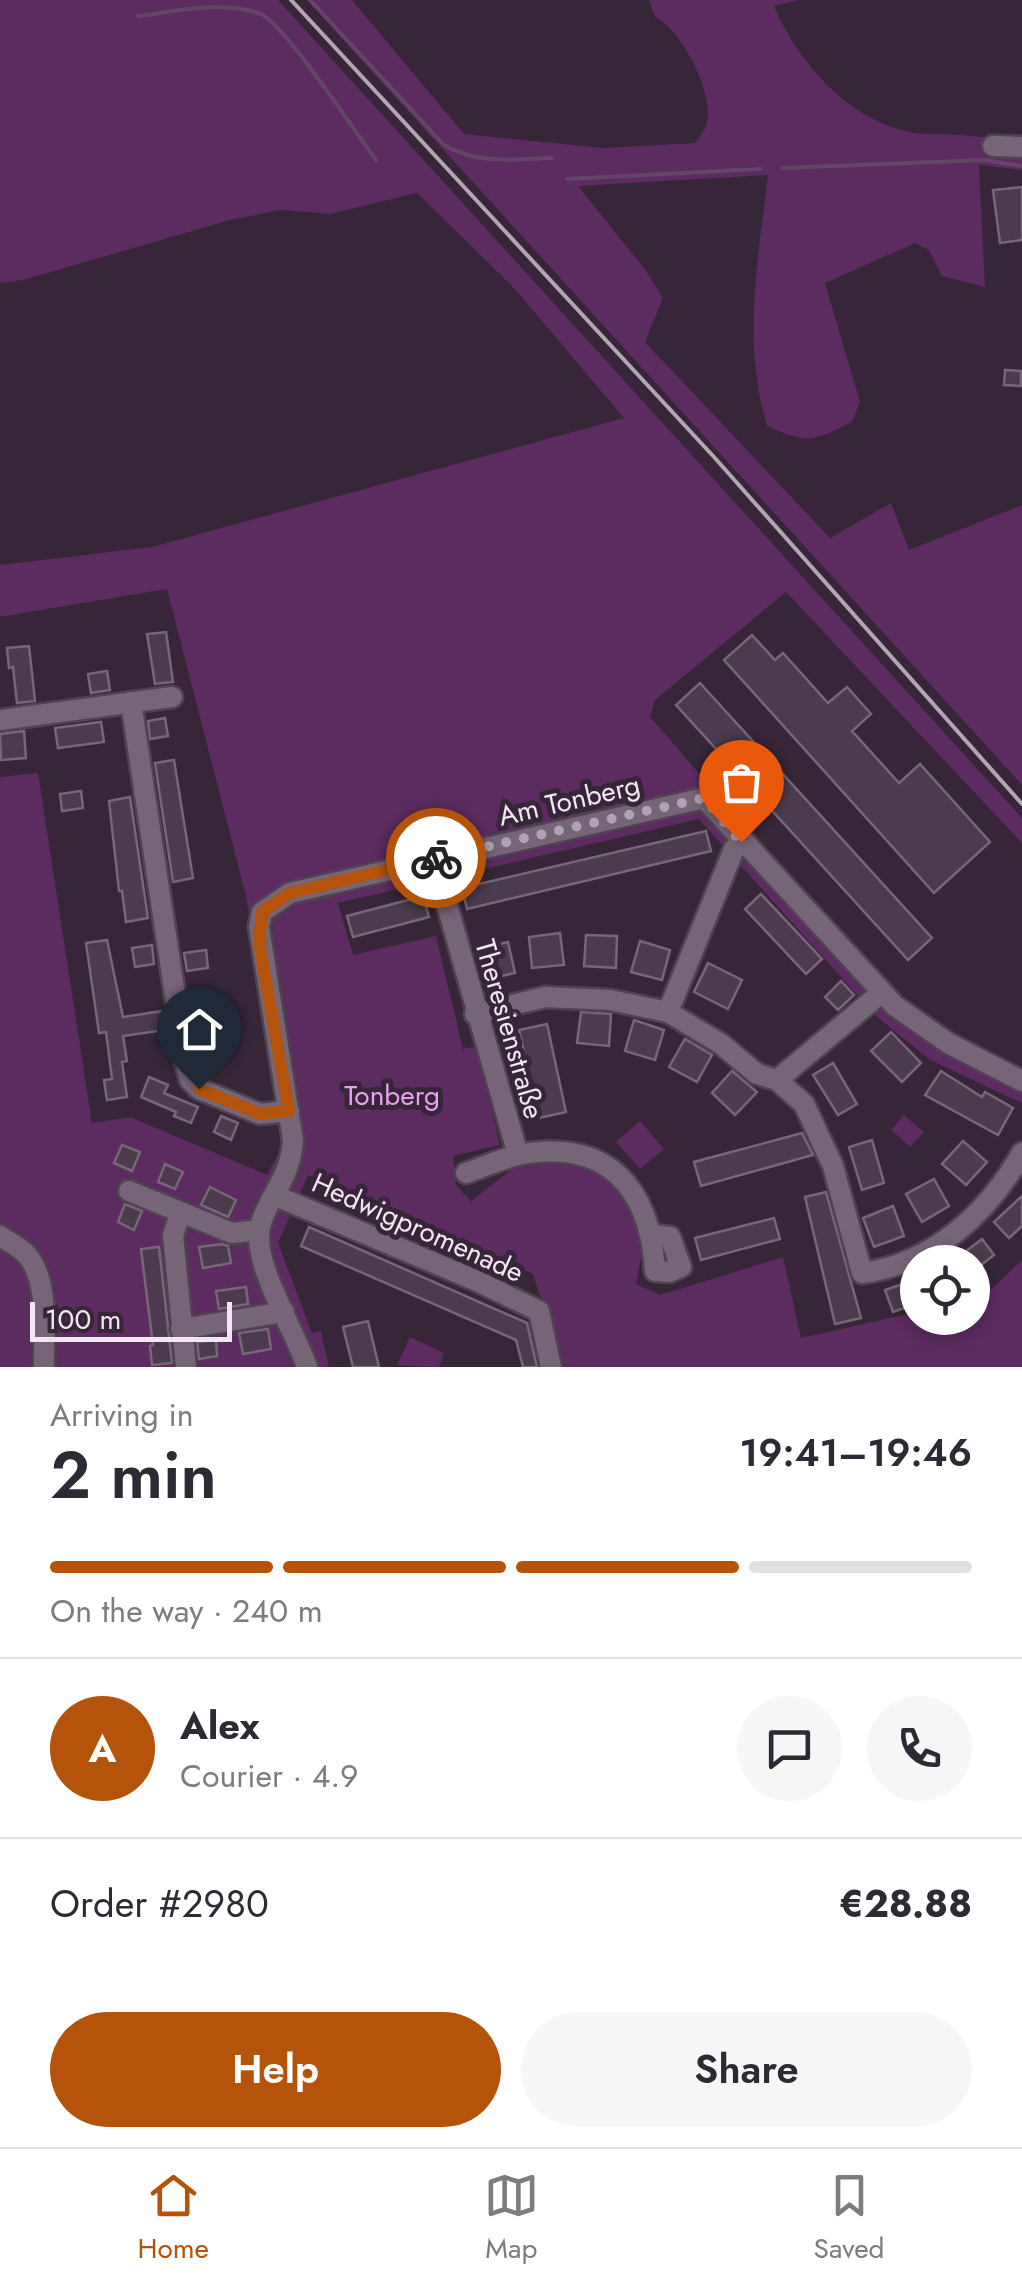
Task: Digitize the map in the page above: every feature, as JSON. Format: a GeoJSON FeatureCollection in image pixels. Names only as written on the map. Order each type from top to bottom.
{"type":"FeatureCollection","features":[{"type":"Feature","properties":{"kind":"street"},"geometry":{"type":"LineString","coordinates":[[993,146],[1022,146]]}},
{"type":"Feature","properties":{"kind":"street"},"geometry":{"type":"LineString","coordinates":[[0,720],[172,697]]}},
{"type":"Feature","properties":{"kind":"street"},"geometry":{"type":"LineString","coordinates":[[131,702],[190,1080],[199,1089],[260,1114],[289,1111]]}},
{"type":"Feature","properties":{"kind":"street","name":"Am Tonberg"},"geometry":{"type":"LineString","coordinates":[[259,1230],[291,1163],[289,1111],[259,943],[262,912],[290,893],[704,798],[881,993],[948,1043],[1022,1081]]}},
{"type":"Feature","properties":{"kind":"street"},"geometry":{"type":"LineString","coordinates":[[668,1012],[734,848],[741,842]]}},
{"type":"Feature","properties":{"kind":"street","name":"Theresienstraße"},"geometry":{"type":"LineString","coordinates":[[434,859],[518,1156]]}},
{"type":"Feature","properties":{"kind":"street"},"geometry":{"type":"LineString","coordinates":[[777,1080],[881,993]]}},
{"type":"Feature","properties":{"kind":"street"},"geometry":{"type":"LineString","coordinates":[[475,1014],[545,997],[610,1000],[668,1012],[722,1044],[758,1074],[777,1080],[804,1104],[833,1166],[862,1273],[920,1255],[956,1233],[982,1210],[1022,1153]]}},
{"type":"Feature","properties":{"kind":"street"},"geometry":{"type":"LineString","coordinates":[[466,1173],[518,1156],[570,1151],[608,1165],[636,1195],[652,1235]]}},
{"type":"Feature","properties":{"kind":"street"},"geometry":{"type":"LineString","coordinates":[[129,1191],[232,1233],[259,1230],[264,1263],[308,1367]]}},
{"type":"Feature","properties":{"kind":"street","name":"Hedwigpromenade"},"geometry":{"type":"LineString","coordinates":[[276,1196],[478,1280],[539,1311],[551,1367]]}},
{"type":"Feature","properties":{"kind":"street"},"geometry":{"type":"LineString","coordinates":[[180,1214],[173,1235],[186,1367]]}},
{"type":"Feature","properties":{"kind":"street"},"geometry":{"type":"LineString","coordinates":[[0,1236],[29,1257],[36,1274],[41,1291],[44,1367]]}},
{"type":"Feature","properties":{"kind":"street"},"geometry":{"type":"LineString","coordinates":[[181,1329],[284,1312]]}},
{"type":"Feature","properties":{"kind":"green space","name":"Tonberg"},"geometry":{"type":"Polygon","coordinates":[[[0,0],[278,0],[1022,818],[1022,843],[786,592],[655,700],[650,717],[795,889],[887,987],[934,1024],[1022,1074],[1022,1103],[930,1060],[877,1017],[699,819],[338,903],[353,955],[436,936],[463,1049],[477,1046],[500,1145],[453,1156],[456,1185],[471,1201],[520,1163],[570,1157],[604,1171],[631,1200],[645,1235],[636,1284],[660,1295],[783,1257],[801,1338],[900,1316],[900,1335],[990,1335],[990,1290],[1022,1260],[1022,1367],[563,1367],[533,1274],[308,1175],[278,1243],[312,1333],[321,1331],[329,1367],[0,1367],[0,777],[38,773],[92,1123],[130,1117],[267,1175],[284,1143],[246,896],[167,589],[0,617],[0,565],[152,547],[624,418],[514,288],[417,193],[330,214],[281,210],[230,220],[23,280],[0,283],[0,0]]]}},
{"type":"Feature","properties":{"kind":"green space"},"geometry":{"type":"Polygon","coordinates":[[[307,0],[352,0],[464,134],[603,148],[695,143],[704,130],[708,110],[700,79],[685,48],[655,17],[649,0],[798,0],[774,6],[784,27],[826,84],[862,113],[912,132],[1022,137],[1022,170],[979,165],[985,287],[942,276],[929,250],[915,243],[825,283],[860,402],[852,422],[810,438],[791,436],[767,426],[759,395],[754,301],[768,175],[578,186],[644,268],[663,298],[645,342],[830,538],[891,503],[909,550],[1022,505],[1022,785],[307,0]]]}},
{"type":"Feature","properties":{"kind":"green space"},"geometry":{"type":"Polygon","coordinates":[[[904,1115],[924,1132],[910,1147],[891,1130],[904,1115]]]}},
{"type":"Feature","properties":{"kind":"green space"},"geometry":{"type":"Polygon","coordinates":[[[640,1121],[664,1149],[640,1169],[616,1142],[640,1121]]]}},
{"type":"Feature","properties":{"kind":"green space"},"geometry":{"type":"Polygon","coordinates":[[[410,1337],[444,1353],[439,1367],[397,1365],[410,1337]]]}},
{"type":"Feature","properties":{"kind":"building"},"geometry":{"type":"Polygon","coordinates":[[[1022,187],[1022,240],[1000,243],[993,190],[1022,187]]]}},
{"type":"Feature","properties":{"kind":"building"},"geometry":{"type":"Polygon","coordinates":[[[1005,370],[1021,371],[1021,386],[1004,385],[1005,370]]]}},
{"type":"Feature","properties":{"kind":"building"},"geometry":{"type":"Polygon","coordinates":[[[166,632],[173,682],[155,684],[147,634],[166,632]]]}},
{"type":"Feature","properties":{"kind":"building"},"geometry":{"type":"Polygon","coordinates":[[[752,635],[775,660],[783,653],[828,703],[847,687],[871,714],[852,731],[899,783],[920,764],[990,842],[934,893],[724,660],[752,635]]]}},
{"type":"Feature","properties":{"kind":"building"},"geometry":{"type":"Polygon","coordinates":[[[29,646],[35,701],[17,703],[7,648],[29,646]]]}},
{"type":"Feature","properties":{"kind":"building"},"geometry":{"type":"Polygon","coordinates":[[[107,671],[110,690],[91,693],[88,674],[107,671]]]}},
{"type":"Feature","properties":{"kind":"building"},"geometry":{"type":"Polygon","coordinates":[[[700,683],[932,938],[908,960],[676,705],[700,683]]]}},
{"type":"Feature","properties":{"kind":"building"},"geometry":{"type":"Polygon","coordinates":[[[165,718],[168,736],[150,739],[148,721],[165,718]]]}},
{"type":"Feature","properties":{"kind":"building"},"geometry":{"type":"Polygon","coordinates":[[[101,722],[104,742],[58,748],[55,728],[101,722]]]}},
{"type":"Feature","properties":{"kind":"building"},"geometry":{"type":"Polygon","coordinates":[[[24,731],[26,758],[1,760],[0,734],[24,731]]]}},
{"type":"Feature","properties":{"kind":"building"},"geometry":{"type":"Polygon","coordinates":[[[174,760],[193,878],[173,882],[155,763],[174,760]]]}},
{"type":"Feature","properties":{"kind":"building"},"geometry":{"type":"Polygon","coordinates":[[[81,791],[83,808],[62,811],[60,794],[81,791]]]}},
{"type":"Feature","properties":{"kind":"building"},"geometry":{"type":"Polygon","coordinates":[[[130,797],[148,918],[126,922],[109,801],[130,797]]]}},
{"type":"Feature","properties":{"kind":"building"},"geometry":{"type":"Polygon","coordinates":[[[706,831],[711,851],[467,909],[462,888],[706,831]]]}},
{"type":"Feature","properties":{"kind":"building"},"geometry":{"type":"Polygon","coordinates":[[[761,894],[822,959],[806,974],[745,909],[761,894]]]}},
{"type":"Feature","properties":{"kind":"building"},"geometry":{"type":"Polygon","coordinates":[[[423,896],[429,917],[353,937],[347,916],[423,896]]]}},
{"type":"Feature","properties":{"kind":"building"},"geometry":{"type":"Polygon","coordinates":[[[560,933],[564,965],[532,968],[529,937],[560,933]]]}},
{"type":"Feature","properties":{"kind":"building"},"geometry":{"type":"Polygon","coordinates":[[[586,935],[617,936],[616,968],[584,966],[586,935]]]}},
{"type":"Feature","properties":{"kind":"building"},"geometry":{"type":"Polygon","coordinates":[[[107,940],[123,1017],[162,1011],[165,1030],[123,1036],[127,1097],[107,1100],[104,1080],[112,1079],[106,1032],[99,1033],[86,943],[107,940]]]}},
{"type":"Feature","properties":{"kind":"building"},"geometry":{"type":"Polygon","coordinates":[[[640,941],[670,950],[662,980],[631,972],[640,941]]]}},
{"type":"Feature","properties":{"kind":"building"},"geometry":{"type":"Polygon","coordinates":[[[508,942],[515,973],[484,980],[477,949],[508,942]]]}},
{"type":"Feature","properties":{"kind":"building"},"geometry":{"type":"Polygon","coordinates":[[[152,945],[154,964],[135,967],[132,948],[152,945]]]}},
{"type":"Feature","properties":{"kind":"building"},"geometry":{"type":"Polygon","coordinates":[[[206,950],[208,968],[187,971],[184,953],[206,950]]]}},
{"type":"Feature","properties":{"kind":"building"},"geometry":{"type":"Polygon","coordinates":[[[708,963],[742,980],[728,1009],[694,992],[708,963]]]}},
{"type":"Feature","properties":{"kind":"building"},"geometry":{"type":"Polygon","coordinates":[[[841,981],[854,995],[838,1010],[825,997],[841,981]]]}},
{"type":"Feature","properties":{"kind":"building"},"geometry":{"type":"Polygon","coordinates":[[[581,1012],[611,1014],[609,1046],[577,1043],[581,1012]]]}},
{"type":"Feature","properties":{"kind":"building"},"geometry":{"type":"Polygon","coordinates":[[[634,1020],[664,1030],[655,1060],[625,1051],[634,1020]]]}},
{"type":"Feature","properties":{"kind":"building"},"geometry":{"type":"Polygon","coordinates":[[[547,1024],[566,1112],[539,1118],[519,1030],[547,1024]]]}},
{"type":"Feature","properties":{"kind":"building"},"geometry":{"type":"Polygon","coordinates":[[[891,1032],[921,1063],[902,1082],[871,1051],[891,1032]]]}},
{"type":"Feature","properties":{"kind":"building"},"geometry":{"type":"Polygon","coordinates":[[[685,1039],[712,1055],[697,1082],[669,1067],[685,1039]]]}},
{"type":"Feature","properties":{"kind":"building"},"geometry":{"type":"Polygon","coordinates":[[[833,1063],[857,1104],[838,1115],[813,1075],[833,1063]]]}},
{"type":"Feature","properties":{"kind":"building"},"geometry":{"type":"Polygon","coordinates":[[[732,1071],[757,1092],[735,1115],[712,1093],[732,1071]]]}},
{"type":"Feature","properties":{"kind":"building"},"geometry":{"type":"Polygon","coordinates":[[[941,1071],[982,1097],[985,1092],[1013,1108],[998,1135],[925,1095],[941,1071]]]}},
{"type":"Feature","properties":{"kind":"building"},"geometry":{"type":"Polygon","coordinates":[[[149,1077],[168,1085],[164,1093],[198,1107],[191,1123],[141,1097],[149,1077]]]}},
{"type":"Feature","properties":{"kind":"building"},"geometry":{"type":"Polygon","coordinates":[[[221,1116],[238,1123],[231,1140],[214,1132],[221,1116]]]}},
{"type":"Feature","properties":{"kind":"building"},"geometry":{"type":"Polygon","coordinates":[[[802,1133],[813,1155],[701,1186],[694,1162],[802,1133]]]}},
{"type":"Feature","properties":{"kind":"building"},"geometry":{"type":"Polygon","coordinates":[[[872,1140],[884,1183],[862,1190],[849,1147],[872,1140]]]}},
{"type":"Feature","properties":{"kind":"building"},"geometry":{"type":"Polygon","coordinates":[[[963,1141],[987,1162],[966,1185],[942,1164],[963,1141]]]}},
{"type":"Feature","properties":{"kind":"building"},"geometry":{"type":"Polygon","coordinates":[[[122,1145],[140,1152],[132,1171],[114,1163],[122,1145]]]}},
{"type":"Feature","properties":{"kind":"building"},"geometry":{"type":"Polygon","coordinates":[[[165,1164],[183,1172],[175,1189],[158,1182],[165,1164]]]}},
{"type":"Feature","properties":{"kind":"building"},"geometry":{"type":"Polygon","coordinates":[[[934,1179],[949,1206],[922,1222],[906,1194],[934,1179]]]}},
{"type":"Feature","properties":{"kind":"building"},"geometry":{"type":"Polygon","coordinates":[[[210,1187],[236,1200],[228,1217],[201,1205],[210,1187]]]}},
{"type":"Feature","properties":{"kind":"building"},"geometry":{"type":"Polygon","coordinates":[[[826,1192],[861,1318],[835,1324],[805,1197],[826,1192]]]}},
{"type":"Feature","properties":{"kind":"building"},"geometry":{"type":"Polygon","coordinates":[[[1022,1196],[1022,1226],[1009,1238],[994,1222],[1022,1196]]]}},
{"type":"Feature","properties":{"kind":"building"},"geometry":{"type":"Polygon","coordinates":[[[125,1204],[142,1211],[134,1230],[118,1222],[125,1204]]]}},
{"type":"Feature","properties":{"kind":"building"},"geometry":{"type":"Polygon","coordinates":[[[893,1206],[904,1236],[874,1247],[863,1218],[893,1206]]]}},
{"type":"Feature","properties":{"kind":"building"},"geometry":{"type":"Polygon","coordinates":[[[774,1218],[780,1239],[701,1260],[695,1238],[774,1218]]]}},
{"type":"Feature","properties":{"kind":"building"},"geometry":{"type":"Polygon","coordinates":[[[309,1227],[527,1323],[537,1367],[523,1367],[516,1340],[301,1246],[309,1227]]]}},
{"type":"Feature","properties":{"kind":"building"},"geometry":{"type":"Polygon","coordinates":[[[228,1246],[231,1263],[203,1268],[199,1247],[228,1246]]]}},
{"type":"Feature","properties":{"kind":"building"},"geometry":{"type":"Polygon","coordinates":[[[159,1247],[172,1363],[152,1365],[141,1249],[159,1247]]]}},
{"type":"Feature","properties":{"kind":"building"},"geometry":{"type":"Polygon","coordinates":[[[900,1285],[900,1310],[893,1312],[885,1290],[900,1285]]]}},
{"type":"Feature","properties":{"kind":"building"},"geometry":{"type":"Polygon","coordinates":[[[246,1287],[248,1304],[219,1309],[216,1291],[246,1287]]]}},
{"type":"Feature","properties":{"kind":"building"},"geometry":{"type":"Polygon","coordinates":[[[368,1321],[379,1367],[353,1367],[343,1327],[368,1321]]]}},
{"type":"Feature","properties":{"kind":"building"},"geometry":{"type":"Polygon","coordinates":[[[268,1329],[271,1349],[243,1354],[239,1333],[268,1329]]]}},
{"type":"Feature","properties":{"kind":"building"},"geometry":{"type":"Polygon","coordinates":[[[216,1340],[217,1356],[199,1359],[197,1342],[216,1340]]]}},
{"type":"Feature","properties":{"kind":"waterway"},"geometry":{"type":"LineString","coordinates":[[310,0],[443,144],[482,158],[552,158]]}},
{"type":"Feature","properties":{"kind":"waterway"},"geometry":{"type":"LineString","coordinates":[[138,16],[216,7],[261,14],[303,58],[376,160]]}},
{"type":"Feature","properties":{"kind":"waterway"},"geometry":{"type":"LineString","coordinates":[[783,168],[985,160],[1022,166]]}},
{"type":"Feature","properties":{"kind":"waterway"},"geometry":{"type":"LineString","coordinates":[[567,179],[760,169]]}},
{"type":"Feature","properties":{"kind":"railway"},"geometry":{"type":"LineString","coordinates":[[291,0],[714,457],[1022,804]]}},
{"type":"Feature","properties":{"kind":"way so far"},"geometry":{"type":"LineString","coordinates":[[436,858],[704,798],[741,842]]}},
{"type":"Feature","properties":{"kind":"route"},"geometry":{"type":"LineString","coordinates":[[199,1089],[260,1114],[289,1111],[259,943],[262,912],[290,893],[436,858]]}}]}
